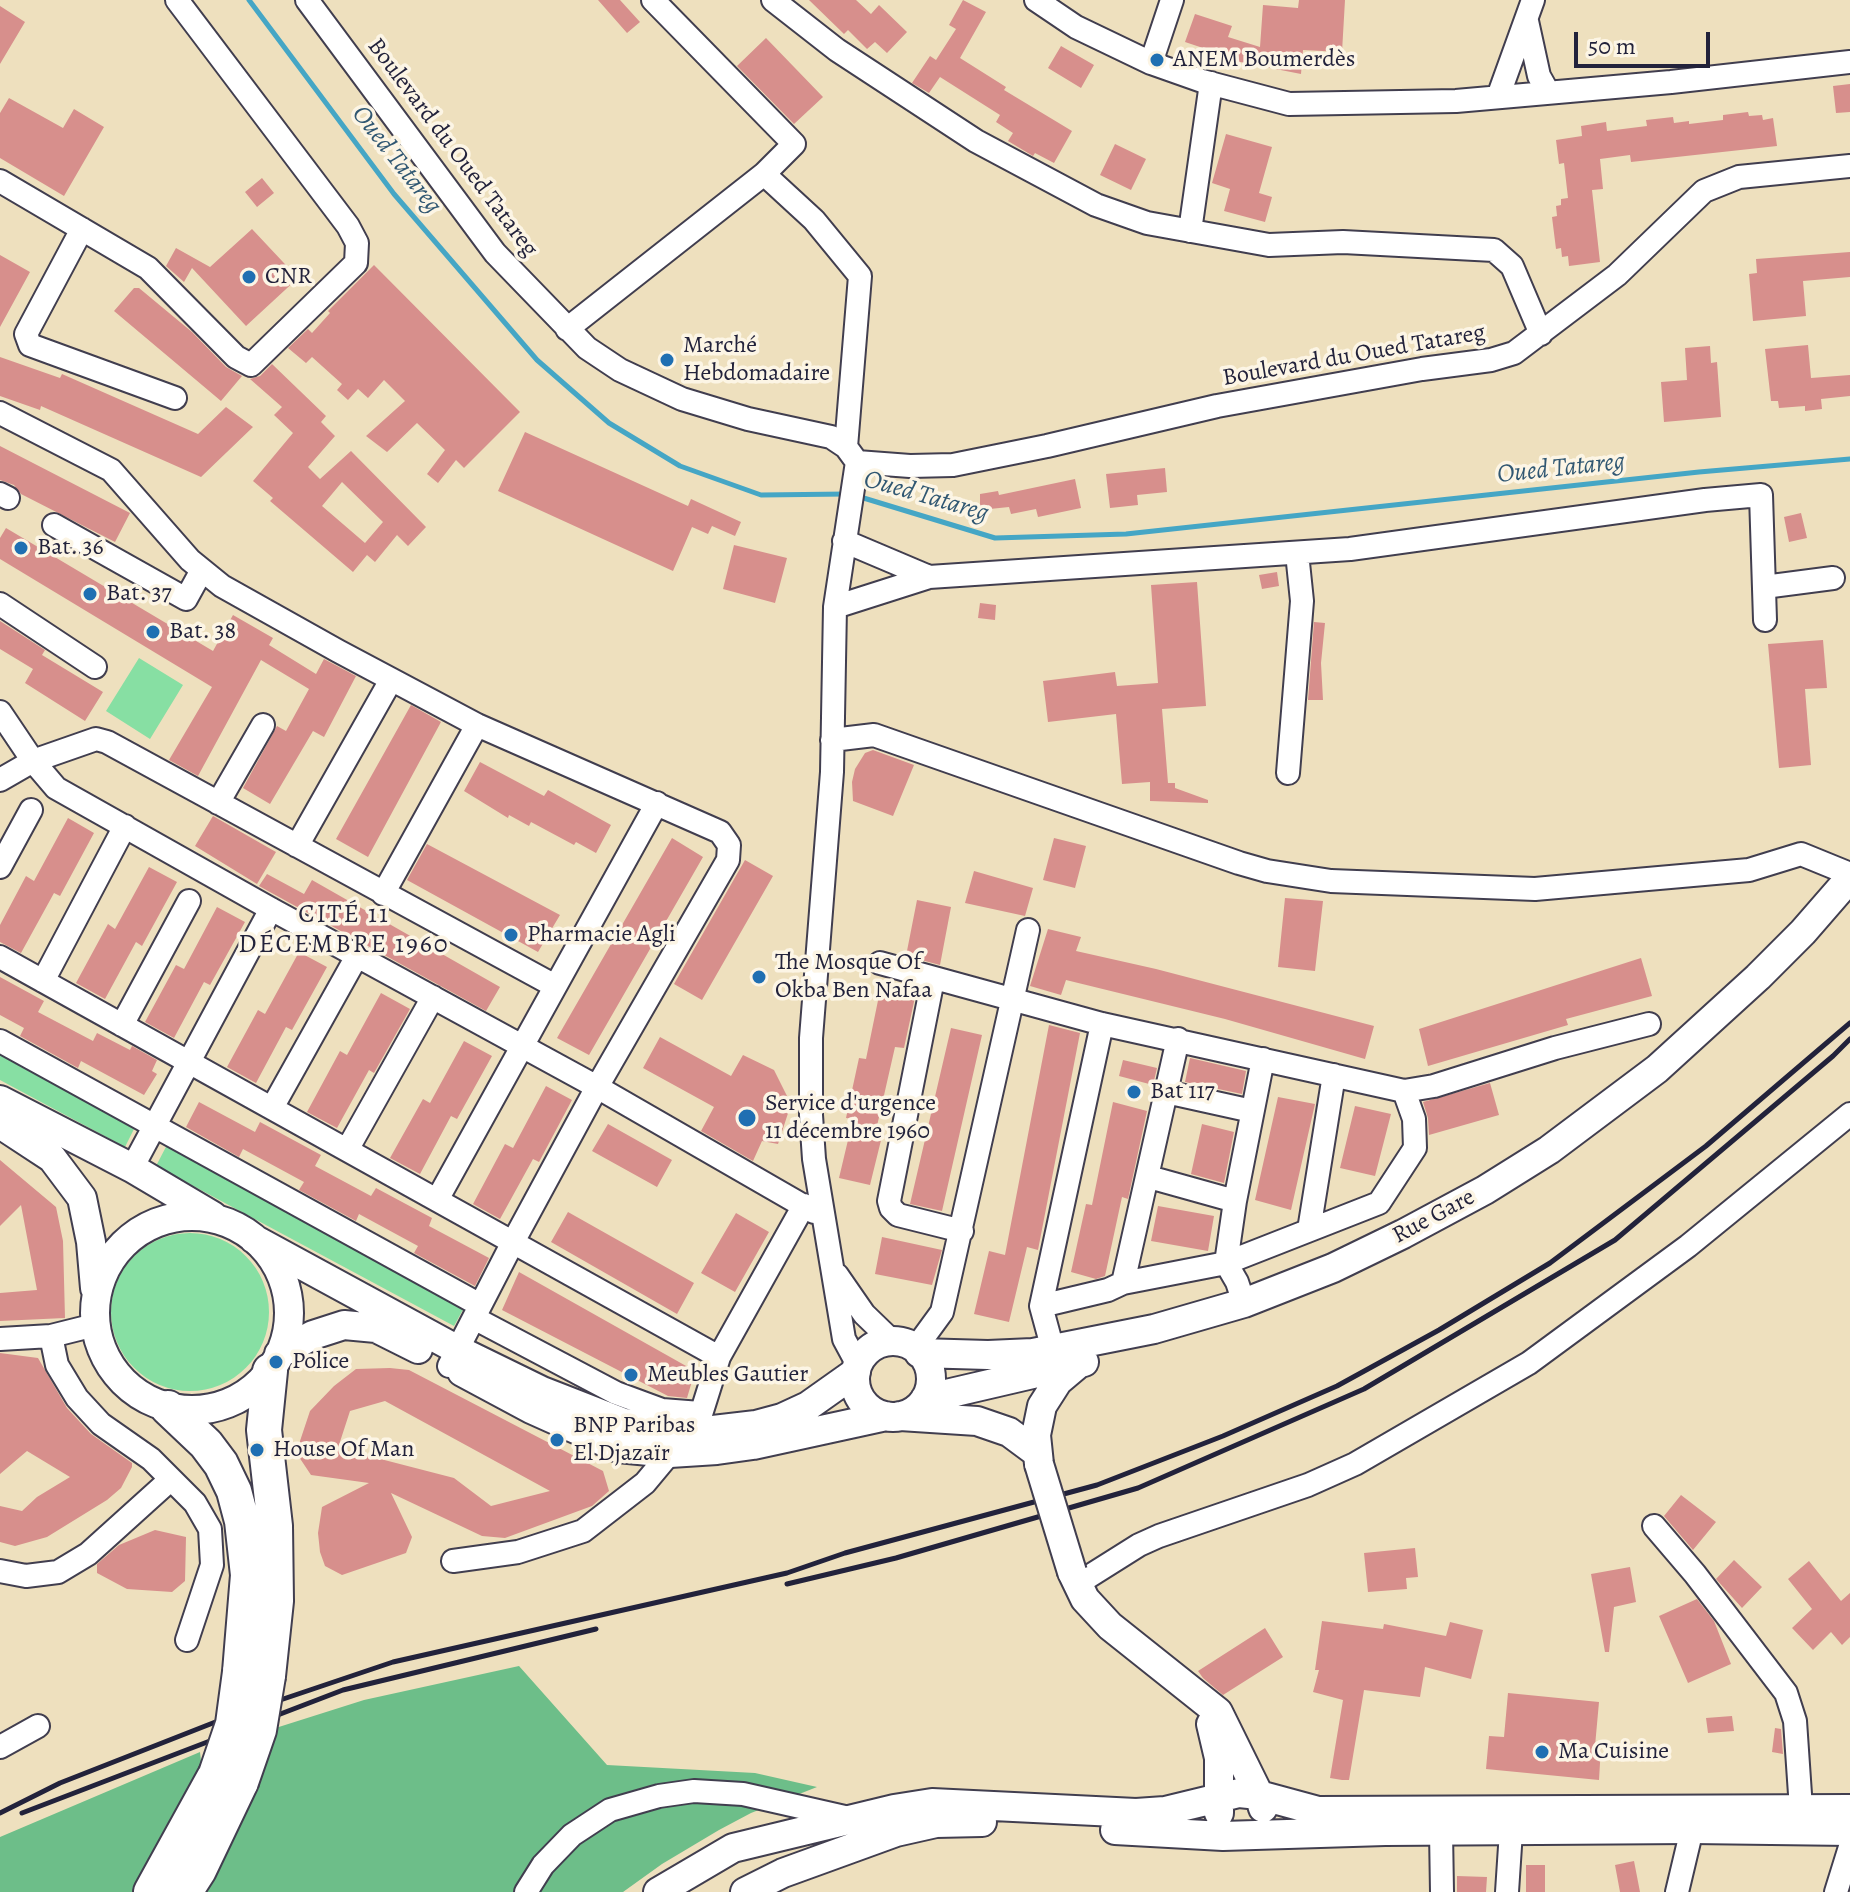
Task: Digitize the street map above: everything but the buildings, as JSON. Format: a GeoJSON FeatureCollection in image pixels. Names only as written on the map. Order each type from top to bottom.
{"type":"FeatureCollection","features":[{"type":"Feature","properties":{"kind":"highway"},"geometry":{"type":"LineString","coordinates":[[185,1892],[199,1870],[228,1778],[233,1724],[254,1674],[276,1601],[275,1526],[264,1430],[274,1363]]}},
{"type":"Feature","properties":{"kind":"highway"},"geometry":{"type":"LineString","coordinates":[[168,1408],[206,1444],[221,1464],[234,1491],[242,1521],[248,1575],[254,1674]]}},
{"type":"Feature","properties":{"kind":"highway"},"geometry":{"type":"LineString","coordinates":[[151,1892],[228,1778]]}},
{"type":"Feature","properties":{"kind":"main road","name":"Rue Gare"},"geometry":{"type":"LineString","coordinates":[[916,1364],[1053,1350],[1154,1329],[1244,1303],[1333,1268],[1403,1234],[1485,1190],[1549,1150],[1657,1069],[1803,932],[1850,876]]}},
{"type":"Feature","properties":{"kind":"main road","name":"Rue Gare"},"geometry":{"type":"LineString","coordinates":[[964,1391],[1249,1316],[1409,1247],[1491,1203],[1555,1162],[1666,1079],[1766,988],[1850,897]]}},
{"type":"Feature","properties":{"kind":"main road"},"geometry":{"type":"LineString","coordinates":[[0,1100],[132,1168],[246,1232],[269,1253],[284,1281],[289,1312],[284,1343],[274,1363],[250,1392],[224,1405],[197,1411],[168,1408],[141,1397],[118,1378],[102,1353],[95,1325],[96,1295],[91,1242],[82,1198],[52,1158],[0,1124]]}},
{"type":"Feature","properties":{"kind":"main road"},"geometry":{"type":"LineString","coordinates":[[96,1295],[107,1265],[127,1240],[154,1223],[185,1216],[217,1218]]}},
{"type":"Feature","properties":{"kind":"main road"},"geometry":{"type":"LineString","coordinates":[[254,1239],[454,1358],[531,1409],[618,1448],[670,1453],[753,1445],[893,1416],[914,1410],[916,1364]]}},
{"type":"Feature","properties":{"kind":"main road"},"geometry":{"type":"LineString","coordinates":[[274,1363],[328,1329],[360,1325],[376,1328],[624,1423],[756,1425],[808,1406],[857,1368],[871,1348],[916,1364],[964,1391],[1037,1451]]}},
{"type":"Feature","properties":{"kind":"main road"},"geometry":{"type":"LineString","coordinates":[[1081,1362],[1049,1392],[1038,1420],[1037,1451],[1075,1578],[1085,1599],[1110,1626],[1221,1717],[1259,1795],[1264,1814],[1264,1834]]}},
{"type":"Feature","properties":{"kind":"main road"},"geometry":{"type":"LineString","coordinates":[[857,1368],[855,1383],[865,1405],[893,1416],[977,1421],[1009,1432],[1037,1451]]}},
{"type":"Feature","properties":{"kind":"main road"},"geometry":{"type":"LineString","coordinates":[[1200,1697],[1217,1745],[1219,1817],[1223,1836]]}},
{"type":"Feature","properties":{"kind":"main road"},"geometry":{"type":"LineString","coordinates":[[658,1892],[733,1848],[911,1806],[955,1803],[1136,1813],[1165,1811],[1239,1793],[1259,1795],[1307,1810],[1329,1812],[1850,1809]]}},
{"type":"Feature","properties":{"kind":"main road"},"geometry":{"type":"LineString","coordinates":[[745,1892],[783,1873],[881,1837],[936,1823],[979,1822],[1223,1836],[1441,1831],[1850,1831]]}},
{"type":"Feature","properties":{"kind":"street"},"geometry":{"type":"LineString","coordinates":[[0,181],[148,268],[236,357],[251,365],[356,263],[357,243],[348,226],[177,0]]}},
{"type":"Feature","properties":{"kind":"street","name":"Boulevard du Oued Tatareg"},"geometry":{"type":"LineString","coordinates":[[307,0],[495,253],[587,348],[620,370],[682,399],[748,419],[831,437],[852,465],[953,465],[1217,406],[1422,369],[1491,360],[1514,353],[1617,275],[1704,191],[1739,177],[1850,166]]}},
{"type":"Feature","properties":{"kind":"street"},"geometry":{"type":"LineString","coordinates":[[567,329],[764,174],[794,144],[653,0]]}},
{"type":"Feature","properties":{"kind":"street"},"geometry":{"type":"LineString","coordinates":[[773,0],[837,50],[976,141],[1096,205],[1147,223],[1269,245],[1343,242],[1494,250],[1512,266],[1541,334]]}},
{"type":"Feature","properties":{"kind":"street"},"geometry":{"type":"LineString","coordinates":[[1036,0],[1076,27],[1151,63],[1289,104],[1380,104],[1498,97],[1850,62]]}},
{"type":"Feature","properties":{"kind":"street"},"geometry":{"type":"LineString","coordinates":[[1151,63],[1172,0]]}},
{"type":"Feature","properties":{"kind":"street"},"geometry":{"type":"LineString","coordinates":[[1530,10],[1539,76],[1548,92]]}},
{"type":"Feature","properties":{"kind":"street"},"geometry":{"type":"LineString","coordinates":[[1498,97],[1530,10]]}},
{"type":"Feature","properties":{"kind":"street"},"geometry":{"type":"LineString","coordinates":[[1190,231],[1211,83]]}},
{"type":"Feature","properties":{"kind":"street"},"geometry":{"type":"LineString","coordinates":[[764,174],[814,220],[860,276],[852,465],[835,607],[832,740],[811,1038],[814,1159],[844,1339],[857,1368]]}},
{"type":"Feature","properties":{"kind":"street"},"geometry":{"type":"LineString","coordinates":[[82,229],[26,334],[30,345],[175,398]]}},
{"type":"Feature","properties":{"kind":"street"},"geometry":{"type":"LineString","coordinates":[[0,413],[111,470],[190,560],[222,586],[477,725],[720,832],[729,845],[728,860],[597,1087],[454,1358]]}},
{"type":"Feature","properties":{"kind":"street"},"geometry":{"type":"LineString","coordinates":[[835,607],[929,577],[1350,549],[1761,495],[1765,620]]}},
{"type":"Feature","properties":{"kind":"street"},"geometry":{"type":"LineString","coordinates":[[54,525],[186,599],[202,570]]}},
{"type":"Feature","properties":{"kind":"street"},"geometry":{"type":"LineString","coordinates":[[846,531],[929,577]]}},
{"type":"Feature","properties":{"kind":"street"},"geometry":{"type":"LineString","coordinates":[[1288,773],[1302,601],[1297,553]]}},
{"type":"Feature","properties":{"kind":"street"},"geometry":{"type":"LineString","coordinates":[[1764,587],[1833,578]]}},
{"type":"Feature","properties":{"kind":"street"},"geometry":{"type":"LineString","coordinates":[[0,604],[95,667]]}},
{"type":"Feature","properties":{"kind":"street"},"geometry":{"type":"LineString","coordinates":[[297,846],[391,680]]}},
{"type":"Feature","properties":{"kind":"street"},"geometry":{"type":"LineString","coordinates":[[0,712],[33,761],[56,788],[597,1087],[824,1218]]}},
{"type":"Feature","properties":{"kind":"street"},"geometry":{"type":"LineString","coordinates":[[218,803],[263,725]]}},
{"type":"Feature","properties":{"kind":"street"},"geometry":{"type":"LineString","coordinates":[[383,894],[477,725]]}},
{"type":"Feature","properties":{"kind":"street"},"geometry":{"type":"LineString","coordinates":[[832,740],[874,735],[1239,863],[1267,871],[1331,881],[1535,889],[1749,870],[1801,854],[1850,876]]}},
{"type":"Feature","properties":{"kind":"street"},"geometry":{"type":"LineString","coordinates":[[1,777],[33,761],[96,739],[107,742],[555,986]]}},
{"type":"Feature","properties":{"kind":"street"},"geometry":{"type":"LineString","coordinates":[[437,1200],[657,803]]}},
{"type":"Feature","properties":{"kind":"street"},"geometry":{"type":"LineString","coordinates":[[0,867],[31,810]]}},
{"type":"Feature","properties":{"kind":"street"},"geometry":{"type":"LineString","coordinates":[[43,981],[125,826]]}},
{"type":"Feature","properties":{"kind":"street"},"geometry":{"type":"LineString","coordinates":[[122,1025],[189,901]]}},
{"type":"Feature","properties":{"kind":"street"},"geometry":{"type":"LineString","coordinates":[[132,1168],[271,909]]}},
{"type":"Feature","properties":{"kind":"street"},"geometry":{"type":"LineString","coordinates":[[833,1269],[864,1314],[916,1364],[942,1312],[1028,930]]}},
{"type":"Feature","properties":{"kind":"street"},"geometry":{"type":"LineString","coordinates":[[272,1108],[357,956]]}},
{"type":"Feature","properties":{"kind":"street"},"geometry":{"type":"LineString","coordinates":[[0,957],[719,1357]]}},
{"type":"Feature","properties":{"kind":"street"},"geometry":{"type":"LineString","coordinates":[[880,963],[1102,1024],[1404,1091],[1471,1076],[1555,1048],[1649,1024]]}},
{"type":"Feature","properties":{"kind":"street"},"geometry":{"type":"LineString","coordinates":[[933,979],[889,1201],[898,1215],[962,1231]]}},
{"type":"Feature","properties":{"kind":"street"},"geometry":{"type":"LineString","coordinates":[[347,1150],[433,997]]}},
{"type":"Feature","properties":{"kind":"street"},"geometry":{"type":"LineString","coordinates":[[1053,1350],[1041,1306],[1102,1024]]}},
{"type":"Feature","properties":{"kind":"street"},"geometry":{"type":"LineString","coordinates":[[1123,1283],[1178,1039]]}},
{"type":"Feature","properties":{"kind":"street"},"geometry":{"type":"LineString","coordinates":[[0,1041],[155,1125],[616,1393],[698,1423],[719,1357],[804,1205]]}},
{"type":"Feature","properties":{"kind":"street"},"geometry":{"type":"LineString","coordinates":[[1244,1303],[1226,1263],[1263,1059]]}},
{"type":"Feature","properties":{"kind":"street"},"geometry":{"type":"LineString","coordinates":[[1309,1230],[1334,1075]]}},
{"type":"Feature","properties":{"kind":"street"},"geometry":{"type":"LineString","coordinates":[[1041,1306],[1108,1290],[1123,1283],[1226,1263],[1379,1203],[1415,1148],[1414,1119],[1404,1091]]}},
{"type":"Feature","properties":{"kind":"street"},"geometry":{"type":"LineString","coordinates":[[1166,1092],[1252,1111]]}},
{"type":"Feature","properties":{"kind":"street"},"geometry":{"type":"LineString","coordinates":[[1075,1578],[1159,1536],[1308,1485],[1355,1464],[1529,1363],[1688,1246],[1850,1114]]}},
{"type":"Feature","properties":{"kind":"street"},"geometry":{"type":"LineString","coordinates":[[1149,1177],[1235,1201]]}},
{"type":"Feature","properties":{"kind":"street"},"geometry":{"type":"LineString","coordinates":[[0,1339],[51,1336],[95,1325]]}},
{"type":"Feature","properties":{"kind":"street"},"geometry":{"type":"LineString","coordinates":[[51,1336],[57,1365],[77,1398],[101,1424],[151,1459],[195,1503],[210,1529],[212,1565],[187,1640]]}},
{"type":"Feature","properties":{"kind":"street"},"geometry":{"type":"LineString","coordinates":[[453,1561],[518,1552],[583,1531],[645,1483],[670,1453]]}},
{"type":"Feature","properties":{"kind":"street"},"geometry":{"type":"LineString","coordinates":[[0,1571],[26,1576],[58,1572],[88,1554],[170,1480]]}},
{"type":"Feature","properties":{"kind":"street"},"geometry":{"type":"LineString","coordinates":[[1654,1526],[1695,1574],[1786,1693],[1795,1721],[1801,1809]]}},
{"type":"Feature","properties":{"kind":"street"},"geometry":{"type":"LineString","coordinates":[[0,1747],[38,1726]]}},
{"type":"Feature","properties":{"kind":"street"},"geometry":{"type":"LineString","coordinates":[[526,1892],[543,1865],[572,1835],[610,1810],[659,1796],[694,1791],[743,1794],[850,1819]]}},
{"type":"Feature","properties":{"kind":"street"},"geometry":{"type":"LineString","coordinates":[[1677,1892],[1692,1829]]}},
{"type":"Feature","properties":{"kind":"street"},"geometry":{"type":"LineString","coordinates":[[1441,1831],[1442,1892]]}},
{"type":"Feature","properties":{"kind":"street"},"geometry":{"type":"LineString","coordinates":[[1507,1892],[1511,1831]]}},
{"type":"Feature","properties":{"kind":"street"},"geometry":{"type":"LineString","coordinates":[[1836,1892],[1850,1847]]}},
{"type":"Feature","properties":{"kind":"green space"},"geometry":{"type":"Polygon","coordinates":[[[139,658],[183,685],[150,739],[106,711],[139,658]]]}},
{"type":"Feature","properties":{"kind":"green space"},"geometry":{"type":"Polygon","coordinates":[[[0,1050],[137,1123],[125,1147],[0,1080],[0,1050]]]}},
{"type":"Feature","properties":{"kind":"green space"},"geometry":{"type":"Polygon","coordinates":[[[168,1143],[466,1304],[454,1326],[156,1166],[168,1143]]]}},
{"type":"Feature","properties":{"kind":"green space"},"geometry":{"type":"Polygon","coordinates":[[[190,1233],[220,1239],[246,1256],[263,1282],[269,1312],[263,1342],[246,1368],[220,1385],[190,1391],[160,1385],[134,1368],[117,1342],[111,1312],[117,1282],[134,1256],[160,1239],[190,1233]]]}},
{"type":"Feature","properties":{"kind":"green space"},"geometry":{"type":"Polygon","coordinates":[[[519,1666],[607,1765],[755,1773],[817,1787],[751,1813],[719,1830],[623,1892],[196,1892],[263,1732],[364,1700],[519,1666]]]}},
{"type":"Feature","properties":{"kind":"green space"},"geometry":{"type":"Polygon","coordinates":[[[200,1752],[203,1779],[141,1892],[0,1892],[0,1837],[200,1752]]]}},
{"type":"Feature","properties":{"kind":"waterway","name":"Oued Tatareg"},"geometry":{"type":"LineString","coordinates":[[249,0],[394,194],[537,360],[609,423],[680,466],[761,495],[847,494]]}},
{"type":"Feature","properties":{"kind":"waterway","name":"Oued Tatareg"},"geometry":{"type":"LineString","coordinates":[[857,496],[995,538],[1126,534],[1699,472],[1850,459]]}},
{"type":"Feature","properties":{"kind":"railway"},"geometry":{"type":"LineString","coordinates":[[0,1813],[60,1783],[218,1721],[393,1662],[787,1573],[845,1553],[1097,1485],[1223,1436],[1337,1386],[1439,1330],[1550,1263],[1706,1146],[1850,1023]]}},
{"type":"Feature","properties":{"kind":"railway"},"geometry":{"type":"LineString","coordinates":[[787,1584],[896,1558],[1138,1488],[1364,1389],[1615,1240],[1850,1039]]}},
{"type":"Feature","properties":{"kind":"railway"},"geometry":{"type":"LineString","coordinates":[[22,1813],[343,1690],[596,1629]]}},
{"type":"Feature","properties":{"kind":"place","name":"ANEM Boumerdès"},"geometry":{"type":"Point","coordinates":[1157,60]}},
{"type":"Feature","properties":{"kind":"place","name":"CNR"},"geometry":{"type":"Point","coordinates":[249,277]}},
{"type":"Feature","properties":{"kind":"place","name":"Marché Hebdomadaire"},"geometry":{"type":"Point","coordinates":[667,360]}},
{"type":"Feature","properties":{"kind":"place","name":"Bat. 36"},"geometry":{"type":"Point","coordinates":[21,548]}},
{"type":"Feature","properties":{"kind":"place","name":"Bat. 37"},"geometry":{"type":"Point","coordinates":[90,594]}},
{"type":"Feature","properties":{"kind":"place","name":"Bat. 38"},"geometry":{"type":"Point","coordinates":[153,632]}},
{"type":"Feature","properties":{"kind":"place","name":"Pharmacie Agli"},"geometry":{"type":"Point","coordinates":[511,935]}},
{"type":"Feature","properties":{"kind":"place","name":"The Mosque Of Okba Ben Nafaa"},"geometry":{"type":"Point","coordinates":[759,977]}},
{"type":"Feature","properties":{"kind":"place","name":"Bat 117"},"geometry":{"type":"Point","coordinates":[1134,1092]}},
{"type":"Feature","properties":{"kind":"place","name":"Service d'urgence 11 décembre 1960"},"geometry":{"type":"Point","coordinates":[747,1118]}},
{"type":"Feature","properties":{"kind":"place","name":"Police"},"geometry":{"type":"Point","coordinates":[276,1362]}},
{"type":"Feature","properties":{"kind":"place","name":"Meubles Gautier"},"geometry":{"type":"Point","coordinates":[631,1375]}},
{"type":"Feature","properties":{"kind":"place","name":"BNP Paribas El Djazaïr"},"geometry":{"type":"Point","coordinates":[557,1440]}},
{"type":"Feature","properties":{"kind":"place","name":"House Of Man"},"geometry":{"type":"Point","coordinates":[257,1450]}},
{"type":"Feature","properties":{"kind":"place","name":"Ma Cuisine"},"geometry":{"type":"Point","coordinates":[1542,1752]}},
{"type":"Feature","properties":{"kind":"district","name":"CITÉ 11 DÉCEMBRE 1960"},"geometry":{"type":"Point","coordinates":[344,931]}}]}
